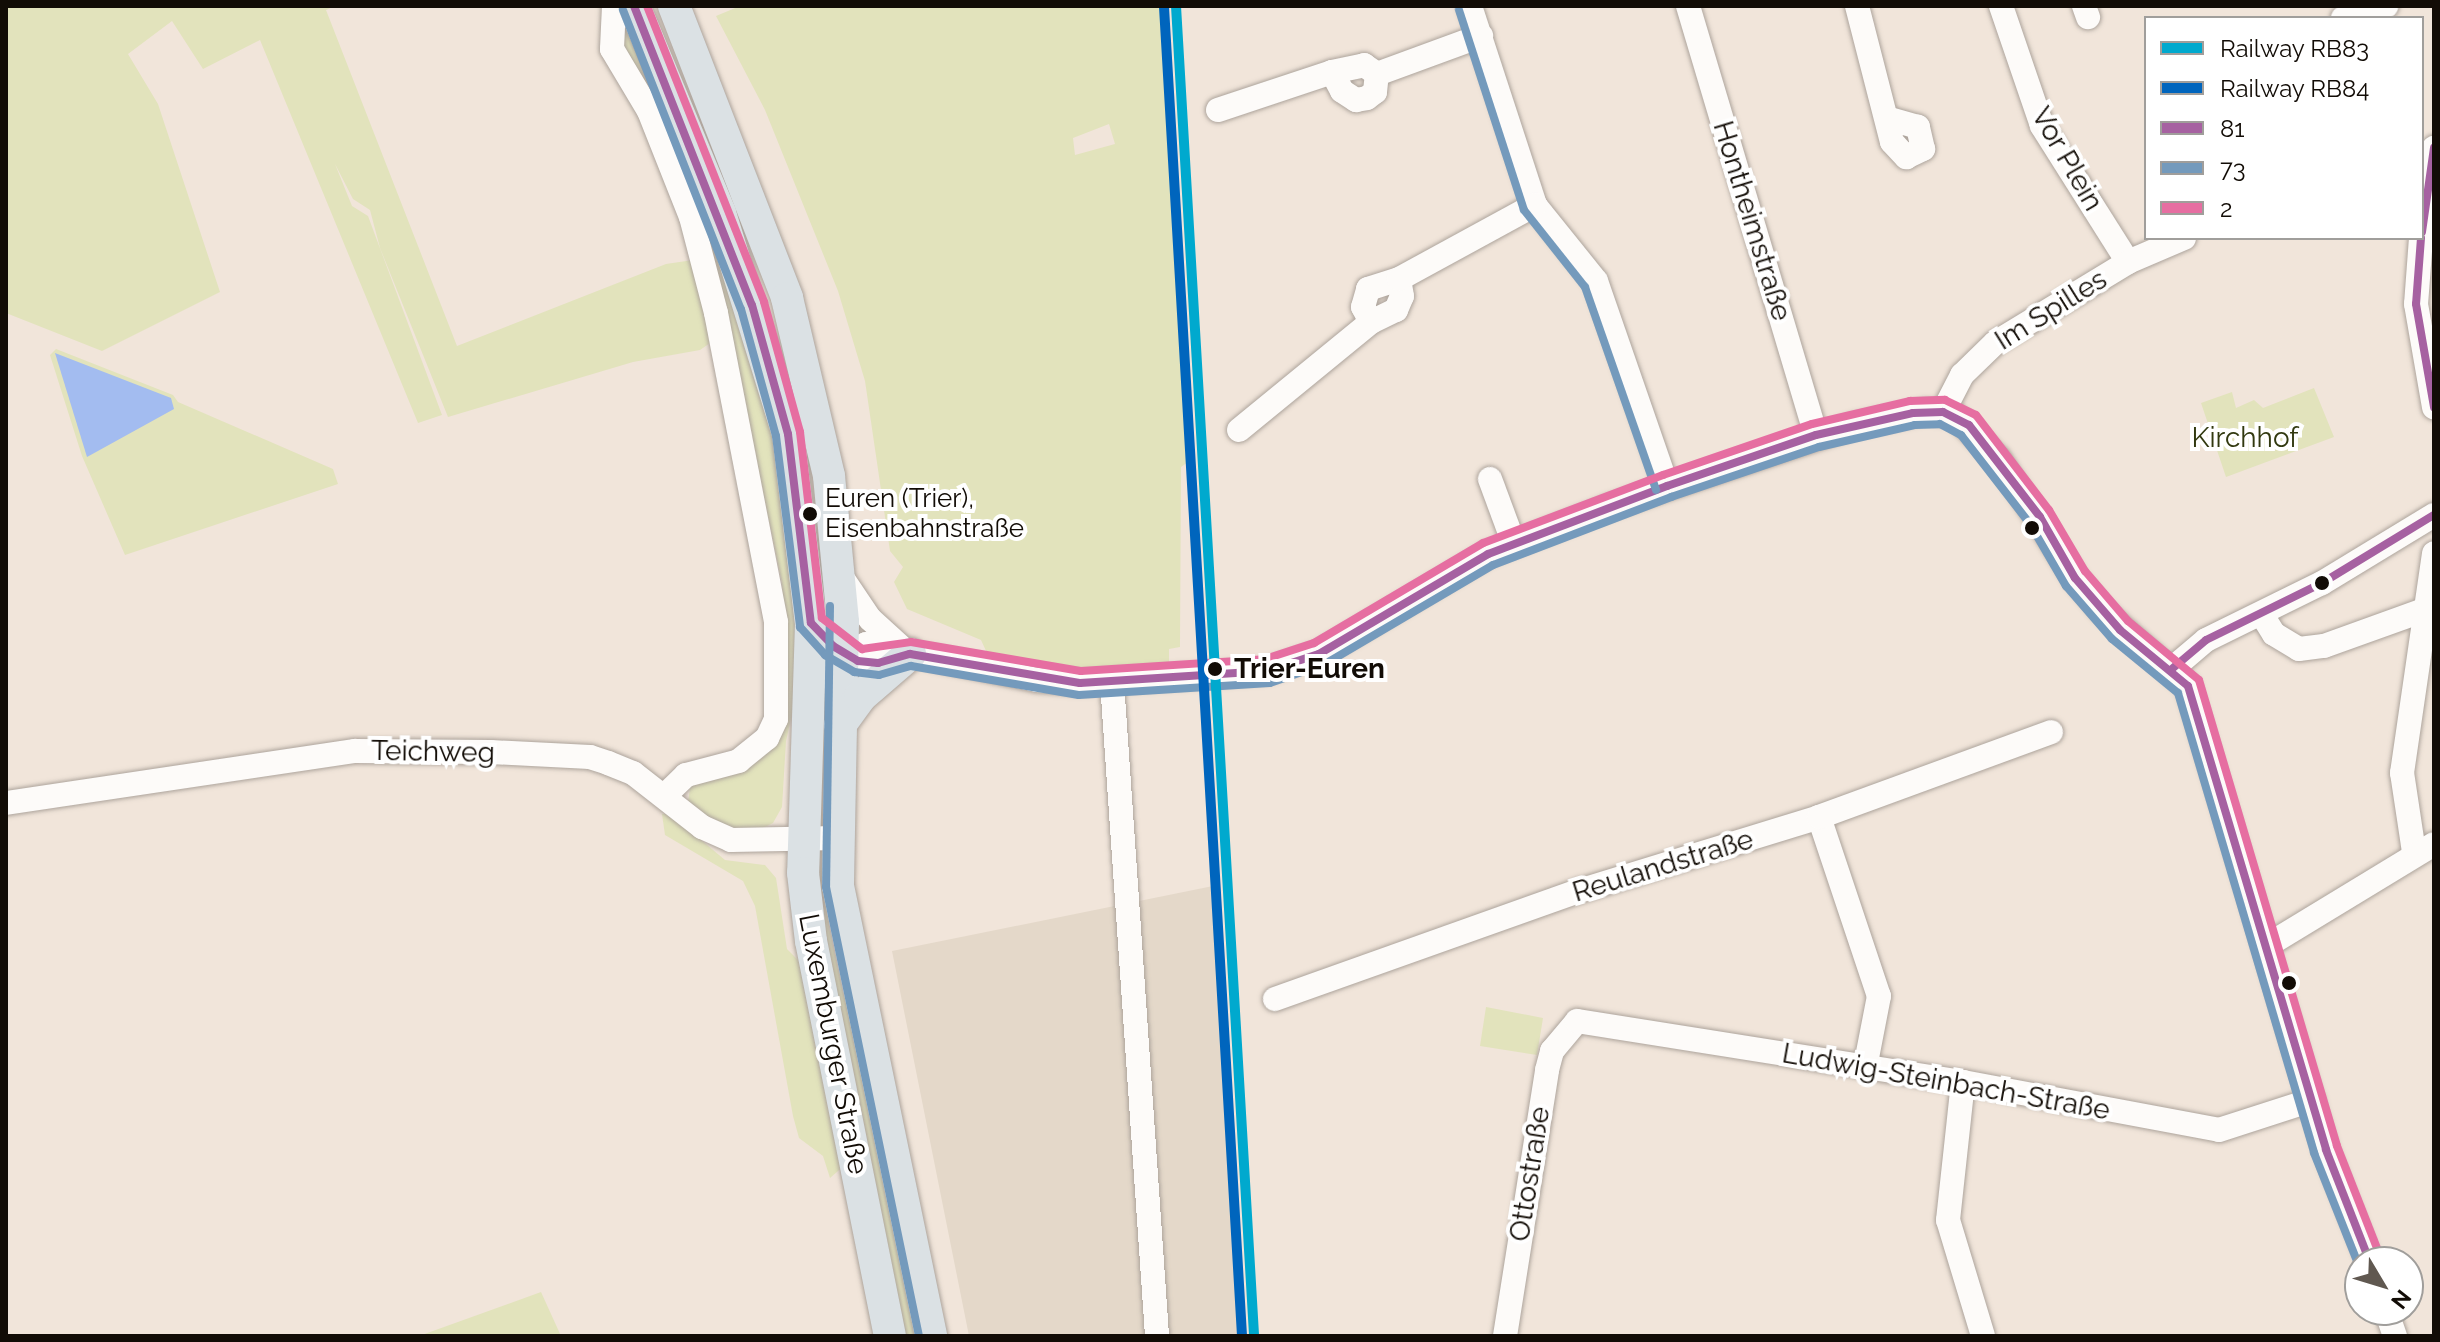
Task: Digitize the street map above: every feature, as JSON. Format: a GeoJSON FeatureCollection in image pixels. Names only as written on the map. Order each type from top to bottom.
{"type":"FeatureCollection","features":[{"type":"Feature","properties":{"kind":"main road","name":"Luxemburger Straße"},"geometry":{"type":"LineString","coordinates":[[674,6],[787,298],[829,476],[841,576],[838,886],[931,1336]]}},
{"type":"Feature","properties":{"kind":"main road","name":"Luxemburger Straße"},"geometry":{"type":"LineString","coordinates":[[624,13],[752,305],[788,434],[811,623],[800,840],[811,941],[890,1336]]}},
{"type":"Feature","properties":{"kind":"main road"},"geometry":{"type":"LineString","coordinates":[[840,725],[860,697],[910,654]]}},
{"type":"Feature","properties":{"kind":"street"},"geometry":{"type":"LineString","coordinates":[[1470,6],[1535,205],[1596,281],[1667,486]]}},
{"type":"Feature","properties":{"kind":"street","name":"Hontheimstraße"},"geometry":{"type":"LineString","coordinates":[[1688,6],[1816,435]]}},
{"type":"Feature","properties":{"kind":"street"},"geometry":{"type":"LineString","coordinates":[[1857,6],[1887,118]]}},
{"type":"Feature","properties":{"kind":"street","name":"Vor Plein"},"geometry":{"type":"LineString","coordinates":[[2001,6],[2042,126],[2128,262]]}},
{"type":"Feature","properties":{"kind":"street"},"geometry":{"type":"LineString","coordinates":[[2350,16],[2386,6]]}},
{"type":"Feature","properties":{"kind":"street","name":"Luxemburger Straße"},"geometry":{"type":"LineString","coordinates":[[624,13],[660,15],[685,39]]}},
{"type":"Feature","properties":{"kind":"street"},"geometry":{"type":"LineString","coordinates":[[624,13],[612,49],[649,111],[671,177],[691,217],[716,313],[768,561],[776,622],[776,719],[757,749],[739,761],[694,771],[664,796]]}},
{"type":"Feature","properties":{"kind":"street"},"geometry":{"type":"LineString","coordinates":[[1377,74],[1481,36]]}},
{"type":"Feature","properties":{"kind":"street"},"geometry":{"type":"LineString","coordinates":[[1218,110],[1332,72],[1364,65],[1377,74]]}},
{"type":"Feature","properties":{"kind":"street"},"geometry":{"type":"LineString","coordinates":[[1332,72],[1342,91],[1356,100],[1375,92],[1377,74]]}},
{"type":"Feature","properties":{"kind":"street"},"geometry":{"type":"LineString","coordinates":[[2424,209],[2429,153]]}},
{"type":"Feature","properties":{"kind":"street"},"geometry":{"type":"LineString","coordinates":[[1371,322],[1363,307],[1368,289],[1399,279],[1535,205]]}},
{"type":"Feature","properties":{"kind":"street","name":"Im Spilles"},"geometry":{"type":"LineString","coordinates":[[1943,412],[1962,375],[1995,343],[2128,262],[2179,240]]}},
{"type":"Feature","properties":{"kind":"street"},"geometry":{"type":"LineString","coordinates":[[2421,240],[2416,304],[2434,407]]}},
{"type":"Feature","properties":{"kind":"street"},"geometry":{"type":"LineString","coordinates":[[1239,430],[1371,322],[1389,317],[1400,304],[1399,279]]}},
{"type":"Feature","properties":{"kind":"street"},"geometry":{"type":"LineString","coordinates":[[811,623],[842,654],[878,663],[910,654],[1037,680],[1112,682],[1227,676],[1299,662],[1514,544],[1667,486],[1816,435],[1857,425],[1943,412],[1969,425],[1999,459],[2075,578],[2101,609],[2173,668],[2193,699],[2312,1100],[2364,1246]]}},
{"type":"Feature","properties":{"kind":"street"},"geometry":{"type":"LineString","coordinates":[[1490,479],[1514,544]]}},
{"type":"Feature","properties":{"kind":"street"},"geometry":{"type":"LineString","coordinates":[[2173,668],[2206,640],[2262,615],[2434,515]]}},
{"type":"Feature","properties":{"kind":"street"},"geometry":{"type":"LineString","coordinates":[[2268,945],[2424,848],[2402,773],[2434,553]]}},
{"type":"Feature","properties":{"kind":"street"},"geometry":{"type":"LineString","coordinates":[[841,576],[870,619],[910,654]]}},
{"type":"Feature","properties":{"kind":"street"},"geometry":{"type":"LineString","coordinates":[[2262,615],[2274,634],[2299,649],[2324,646],[2424,610]]}},
{"type":"Feature","properties":{"kind":"street"},"geometry":{"type":"LineString","coordinates":[[808,687],[842,654]]}},
{"type":"Feature","properties":{"kind":"street"},"geometry":{"type":"LineString","coordinates":[[1112,682],[1157,1336]]}},
{"type":"Feature","properties":{"kind":"street","name":"Reulandstraße"},"geometry":{"type":"LineString","coordinates":[[1275,999],[1579,891],[1819,817],[2051,732]]}},
{"type":"Feature","properties":{"kind":"street","name":"Teichweg"},"geometry":{"type":"LineString","coordinates":[[6,803],[355,751],[590,757],[633,773],[720,837],[838,838]]}},
{"type":"Feature","properties":{"kind":"street"},"geometry":{"type":"LineString","coordinates":[[1819,817],[1879,996],[1865,1068]]}},
{"type":"Feature","properties":{"kind":"street","name":"Ludwig-Steinbach-Straße"},"geometry":{"type":"LineString","coordinates":[[1577,1021],[1963,1082],[2219,1130],[2312,1100]]}},
{"type":"Feature","properties":{"kind":"street","name":"Ottostraße"},"geometry":{"type":"LineString","coordinates":[[1505,1336],[1547,1070],[1552,1051],[1577,1021]]}},
{"type":"Feature","properties":{"kind":"street"},"geometry":{"type":"LineString","coordinates":[[1963,1082],[1948,1220],[1983,1336]]}},
{"type":"Feature","properties":{"kind":"shaded area"},"geometry":{"type":"Polygon","coordinates":[[[1213,886],[1240,1336],[969,1336],[892,951],[1213,886]]]}},
{"type":"Feature","properties":{"kind":"green space"},"geometry":{"type":"Polygon","coordinates":[[[6,6],[335,6],[326,10],[457,346],[666,264],[693,260],[713,341],[700,350],[633,362],[448,417],[380,248],[370,210],[353,199],[335,164],[352,206],[368,216],[442,415],[418,423],[260,40],[203,69],[172,21],[128,54],[158,104],[220,292],[102,351],[6,313],[6,6]]]}},
{"type":"Feature","properties":{"kind":"green space"},"geometry":{"type":"Polygon","coordinates":[[[740,6],[1162,6],[1191,460],[1181,467],[1180,647],[1169,649],[1169,662],[1059,673],[987,653],[981,640],[907,609],[894,582],[903,567],[890,551],[865,381],[838,291],[765,110],[716,16],[740,6]],[[1109,124],[1073,138],[1075,155],[1115,144],[1109,124]]]}},
{"type":"Feature","properties":{"kind":"green space"},"geometry":{"type":"Polygon","coordinates":[[[631,26],[754,337],[796,562],[797,691],[786,741],[782,807],[773,823],[757,831],[716,827],[688,803],[690,788],[700,779],[779,733],[788,698],[782,583],[732,344],[623,54],[625,30],[631,26]]]}},
{"type":"Feature","properties":{"kind":"green space"},"geometry":{"type":"Polygon","coordinates":[[[56,349],[173,395],[178,402],[333,469],[338,484],[125,555],[82,456],[50,355],[56,349]]]}},
{"type":"Feature","properties":{"kind":"green space","name":"Kirchhof"},"geometry":{"type":"Polygon","coordinates":[[[2314,388],[2334,437],[2226,477],[2201,403],[2232,392],[2236,408],[2254,400],[2263,408],[2314,388]]]}},
{"type":"Feature","properties":{"kind":"green space"},"geometry":{"type":"Polygon","coordinates":[[[662,814],[670,814],[725,860],[765,865],[776,878],[787,949],[799,961],[815,1002],[846,1164],[830,1178],[823,1156],[799,1138],[755,906],[743,881],[665,835],[662,814]]]}},
{"type":"Feature","properties":{"kind":"green space"},"geometry":{"type":"Polygon","coordinates":[[[815,853],[824,875],[829,929],[843,993],[858,1033],[919,1336],[901,1336],[829,980],[815,853]]]}},
{"type":"Feature","properties":{"kind":"green space"},"geometry":{"type":"Polygon","coordinates":[[[1486,1007],[1543,1018],[1537,1055],[1480,1046],[1486,1007]]]}},
{"type":"Feature","properties":{"kind":"green space"},"geometry":{"type":"Polygon","coordinates":[[[541,1292],[561,1336],[419,1336],[541,1292]]]}},
{"type":"Feature","properties":{"kind":"water"},"geometry":{"type":"Polygon","coordinates":[[[55,353],[171,398],[174,409],[87,457],[55,353]]]}},
{"type":"Feature","properties":{"kind":"rail line","name":"RB83"},"geometry":{"type":"LineString","coordinates":[[1176,6],[1254,1336]]}},
{"type":"Feature","properties":{"kind":"rail line","name":"RB84"},"geometry":{"type":"LineString","coordinates":[[1164,7],[1242,1336]]}},
{"type":"Feature","properties":{"kind":"transit line","name":"81"},"geometry":{"type":"LineString","coordinates":[[634,6],[752,305],[788,434],[811,623],[833,646],[858,661],[878,663],[910,654],[1080,683],[1267,671],[1319,654],[1488,554],[1667,486],[1816,435],[1913,413],[1943,412],[1969,425],[2040,517],[2075,578],[2120,630],[2188,686],[2326,1150],[2364,1246]]}},
{"type":"Feature","properties":{"kind":"transit line","name":"2"},"geometry":{"type":"LineString","coordinates":[[647,6],[764,302],[800,432],[822,618],[862,649],[911,642],[1081,671],[1265,659],[1314,643],[1483,543],[1663,475],[1812,424],[1910,401],[1945,400],[1976,415],[2049,510],[2085,571],[2128,621],[2199,680],[2337,1146],[2376,1246]]}},
{"type":"Feature","properties":{"kind":"transit line","name":"73"},"geometry":{"type":"LineString","coordinates":[[623,10],[741,309],[776,436],[800,627],[825,655],[854,672],[879,675],[911,666],[1079,695],[1270,683],[1325,664],[1493,565],[1671,497],[1819,447],[1915,425],[1940,424],[1961,435],[2030,524],[2066,586],[2112,639],[2178,693],[2314,1153],[2351,1246]]}},
{"type":"Feature","properties":{"kind":"transit line","name":"73"},"geometry":{"type":"LineString","coordinates":[[1459,10],[1524,210],[1585,287],[1656,490]]}},
{"type":"Feature","properties":{"kind":"transit line","name":"81"},"geometry":{"type":"LineString","coordinates":[[2424,218],[2434,148]]}},
{"type":"Feature","properties":{"kind":"transit line","name":"81"},"geometry":{"type":"LineString","coordinates":[[2421,240],[2416,304],[2434,407]]}},
{"type":"Feature","properties":{"kind":"transit line","name":"81"},"geometry":{"type":"LineString","coordinates":[[2173,668],[2206,640],[2322,583],[2434,515]]}},
{"type":"Feature","properties":{"kind":"transit line","name":"73"},"geometry":{"type":"LineString","coordinates":[[830,606],[826,887],[919,1336]]}},
{"type":"Feature","properties":{"kind":"place","name":"Euren (Trier), Eisenbahnstraße"},"geometry":{"type":"Point","coordinates":[810,514]}},
{"type":"Feature","properties":{"kind":"place","name":"Trier-Euren"},"geometry":{"type":"Point","coordinates":[1215,669]}}]}
